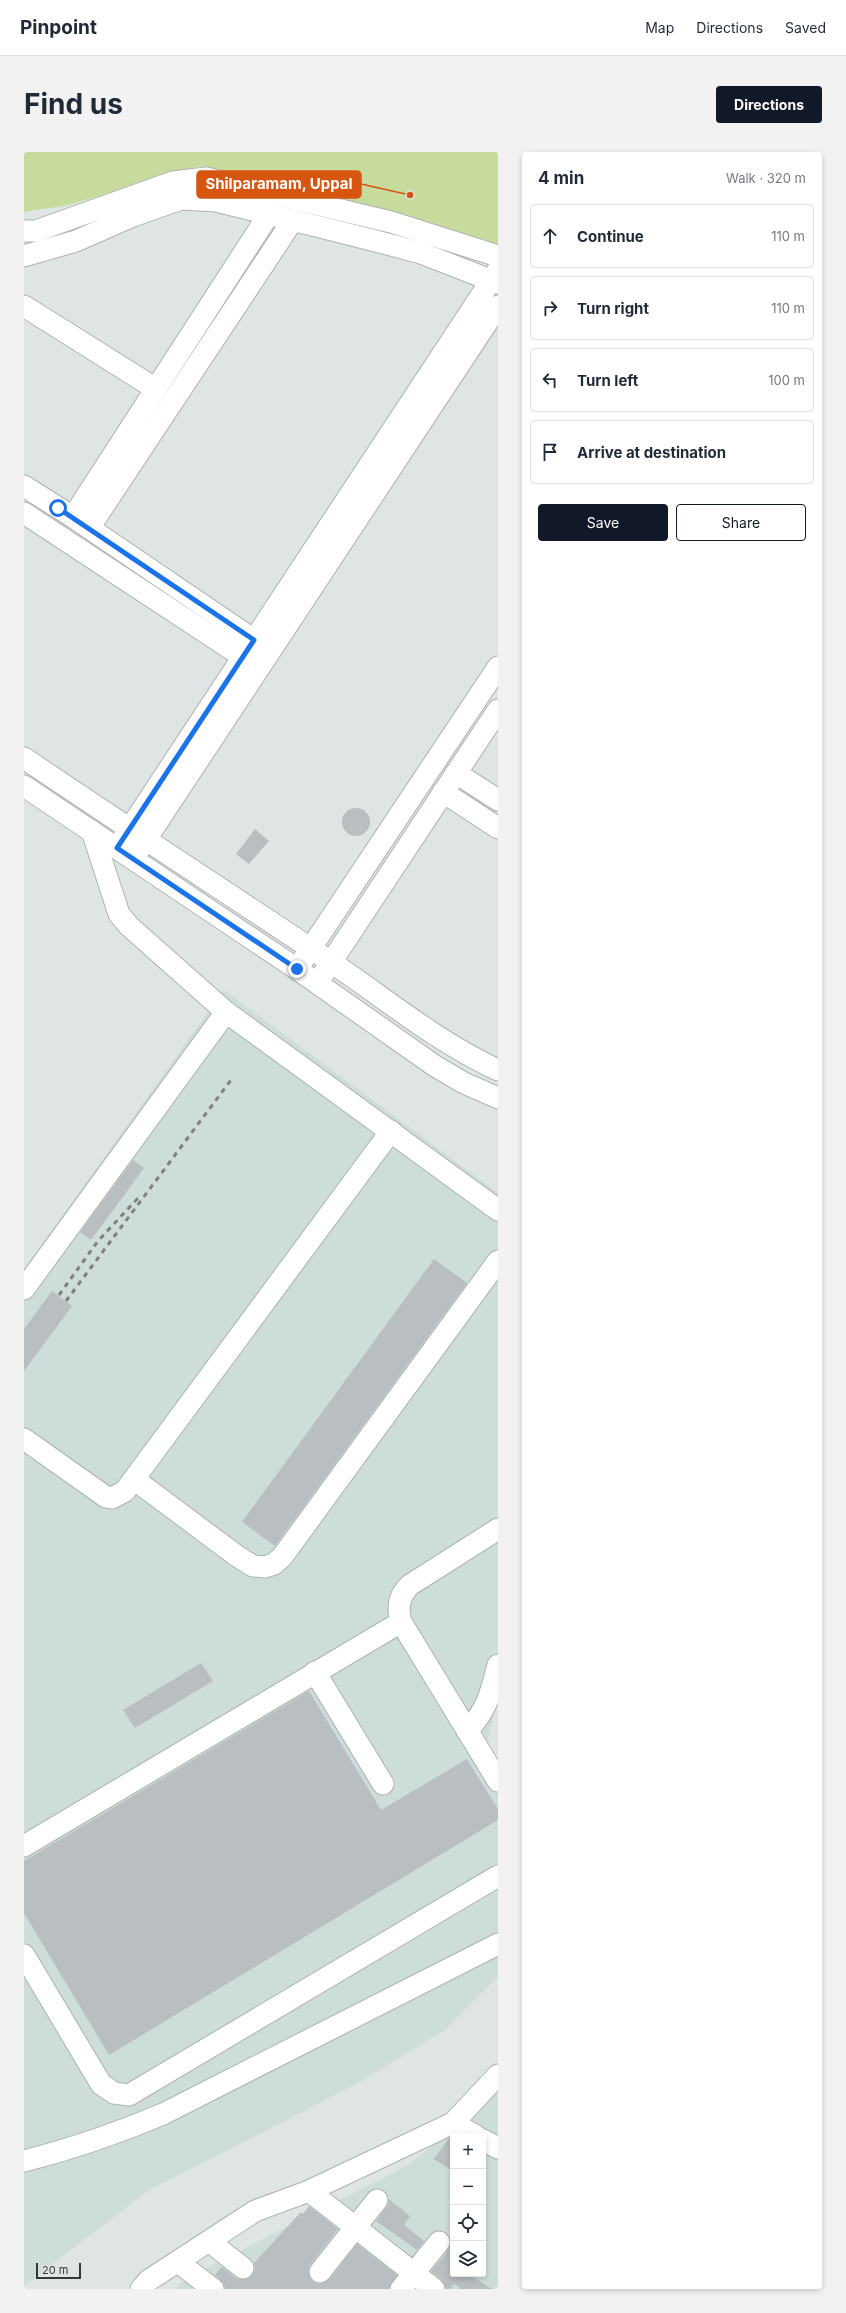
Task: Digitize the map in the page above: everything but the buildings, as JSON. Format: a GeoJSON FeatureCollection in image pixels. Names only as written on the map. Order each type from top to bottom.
{"type":"FeatureCollection","features":[{"type":"Feature","properties":{"kind":"street"},"geometry":{"type":"LineString","coordinates":[[30,231],[172,182],[206,178],[391,222],[498,256]]}},
{"type":"Feature","properties":{"kind":"street"},"geometry":{"type":"LineString","coordinates":[[24,256],[57,247],[133,216],[181,199],[216,201],[293,220],[421,253],[496,278],[129,828],[125,854]]}},
{"type":"Feature","properties":{"kind":"street"},"geometry":{"type":"LineString","coordinates":[[74,517],[269,214]]}},
{"type":"Feature","properties":{"kind":"street"},"geometry":{"type":"LineString","coordinates":[[46,527],[74,517],[254,278],[293,220]]}},
{"type":"Feature","properties":{"kind":"street"},"geometry":{"type":"LineString","coordinates":[[30,231],[57,247]]}},
{"type":"Feature","properties":{"kind":"street"},"geometry":{"type":"LineString","coordinates":[[237,264],[254,278]]}},
{"type":"Feature","properties":{"kind":"street"},"geometry":{"type":"LineString","coordinates":[[24,306],[156,389]]}},
{"type":"Feature","properties":{"kind":"street"},"geometry":{"type":"LineString","coordinates":[[125,854],[145,841],[498,306]]}},
{"type":"Feature","properties":{"kind":"street"},"geometry":{"type":"LineString","coordinates":[[24,486],[74,517],[248,648]]}},
{"type":"Feature","properties":{"kind":"street"},"geometry":{"type":"LineString","coordinates":[[24,513],[248,648]]}},
{"type":"Feature","properties":{"kind":"street"},"geometry":{"type":"LineString","coordinates":[[297,969],[312,949],[498,667]]}},
{"type":"Feature","properties":{"kind":"street"},"geometry":{"type":"LineString","coordinates":[[316,983],[332,963],[498,710]]}},
{"type":"Feature","properties":{"kind":"street"},"geometry":{"type":"LineString","coordinates":[[24,758],[129,828],[145,841],[312,949],[452,1047],[498,1070]]}},
{"type":"Feature","properties":{"kind":"street"},"geometry":{"type":"LineString","coordinates":[[456,773],[498,800]]}},
{"type":"Feature","properties":{"kind":"street"},"geometry":{"type":"LineString","coordinates":[[24,786],[297,969],[435,1066],[464,1083],[498,1098]]}},
{"type":"Feature","properties":{"kind":"street"},"geometry":{"type":"LineString","coordinates":[[444,792],[498,828]]}},
{"type":"Feature","properties":{"kind":"street"},"geometry":{"type":"LineString","coordinates":[[92,831],[118,914],[129,926],[226,1012],[498,1210]]}},
{"type":"Feature","properties":{"kind":"street"},"geometry":{"type":"LineString","coordinates":[[24,1289],[226,1012]]}},
{"type":"Feature","properties":{"kind":"street"},"geometry":{"type":"LineString","coordinates":[[24,1439],[106,1497],[112,1498],[122,1493],[135,1480],[391,1131]]}},
{"type":"Feature","properties":{"kind":"street"},"geometry":{"type":"LineString","coordinates":[[135,1480],[245,1561],[258,1567],[274,1564],[282,1557],[498,1260]]}},
{"type":"Feature","properties":{"kind":"street"},"geometry":{"type":"LineString","coordinates":[[498,1529],[405,1589],[399,1605],[401,1622],[498,1781]]}},
{"type":"Feature","properties":{"kind":"street"},"geometry":{"type":"LineString","coordinates":[[24,1846],[401,1622]]}},
{"type":"Feature","properties":{"kind":"street"},"geometry":{"type":"LineString","coordinates":[[467,1731],[482,1714],[489,1701],[498,1665]]}},
{"type":"Feature","properties":{"kind":"street"},"geometry":{"type":"LineString","coordinates":[[315,1672],[383,1784]]}},
{"type":"Feature","properties":{"kind":"street"},"geometry":{"type":"LineString","coordinates":[[24,1955],[101,2084],[114,2094],[129,2095],[498,1876]]}},
{"type":"Feature","properties":{"kind":"street"},"geometry":{"type":"LineString","coordinates":[[24,2161],[70,2150],[118,2133],[163,2114],[498,1944]]}},
{"type":"Feature","properties":{"kind":"street"},"geometry":{"type":"LineString","coordinates":[[141,2289],[149,2280],[210,2242],[255,2211],[309,2190],[453,2123],[498,2075]]}},
{"type":"Feature","properties":{"kind":"street"},"geometry":{"type":"LineString","coordinates":[[453,2123],[471,2133]]}},
{"type":"Feature","properties":{"kind":"street"},"geometry":{"type":"LineString","coordinates":[[486,2142],[498,2148]]}},
{"type":"Feature","properties":{"kind":"street"},"geometry":{"type":"LineString","coordinates":[[309,2190],[434,2289]]}},
{"type":"Feature","properties":{"kind":"street"},"geometry":{"type":"LineString","coordinates":[[320,2272],[377,2200]]}},
{"type":"Feature","properties":{"kind":"street"},"geometry":{"type":"LineString","coordinates":[[210,2242],[242,2268]]}},
{"type":"Feature","properties":{"kind":"street"},"geometry":{"type":"LineString","coordinates":[[401,2289],[439,2242]]}},
{"type":"Feature","properties":{"kind":"street"},"geometry":{"type":"LineString","coordinates":[[178,2262],[213,2289]]}},
{"type":"Feature","properties":{"kind":"shaded area"},"geometry":{"type":"Polygon","coordinates":[[[224,990],[498,1193],[498,1701],[487,1743],[498,1761],[498,1976],[445,2030],[355,2085],[149,2190],[24,2286],[24,1269],[224,990]]]}},
{"type":"Feature","properties":{"kind":"shaded area"},"geometry":{"type":"Polygon","coordinates":[[[498,2092],[498,2289],[176,2289],[185,2279],[410,2164],[498,2092]]]}},
{"type":"Feature","properties":{"kind":"green space"},"geometry":{"type":"Polygon","coordinates":[[[24,152],[498,152],[498,250],[291,185],[199,166],[69,205],[24,212],[24,152]]]}},
{"type":"Feature","properties":{"kind":"railway"},"geometry":{"type":"LineString","coordinates":[[66,1301],[231,1080]]}},
{"type":"Feature","properties":{"kind":"railway"},"geometry":{"type":"LineString","coordinates":[[59,1295],[98,1241],[140,1196]]}},
{"type":"Feature","properties":{"kind":"place","name":"Shilparamam, Uppal"},"geometry":{"type":"Point","coordinates":[410,195]}},
{"type":"Feature","properties":{"kind":"route"},"geometry":{"type":"LineString","coordinates":[[58,508],[73,516],[254,640],[117,848],[297,969]]}}]}
